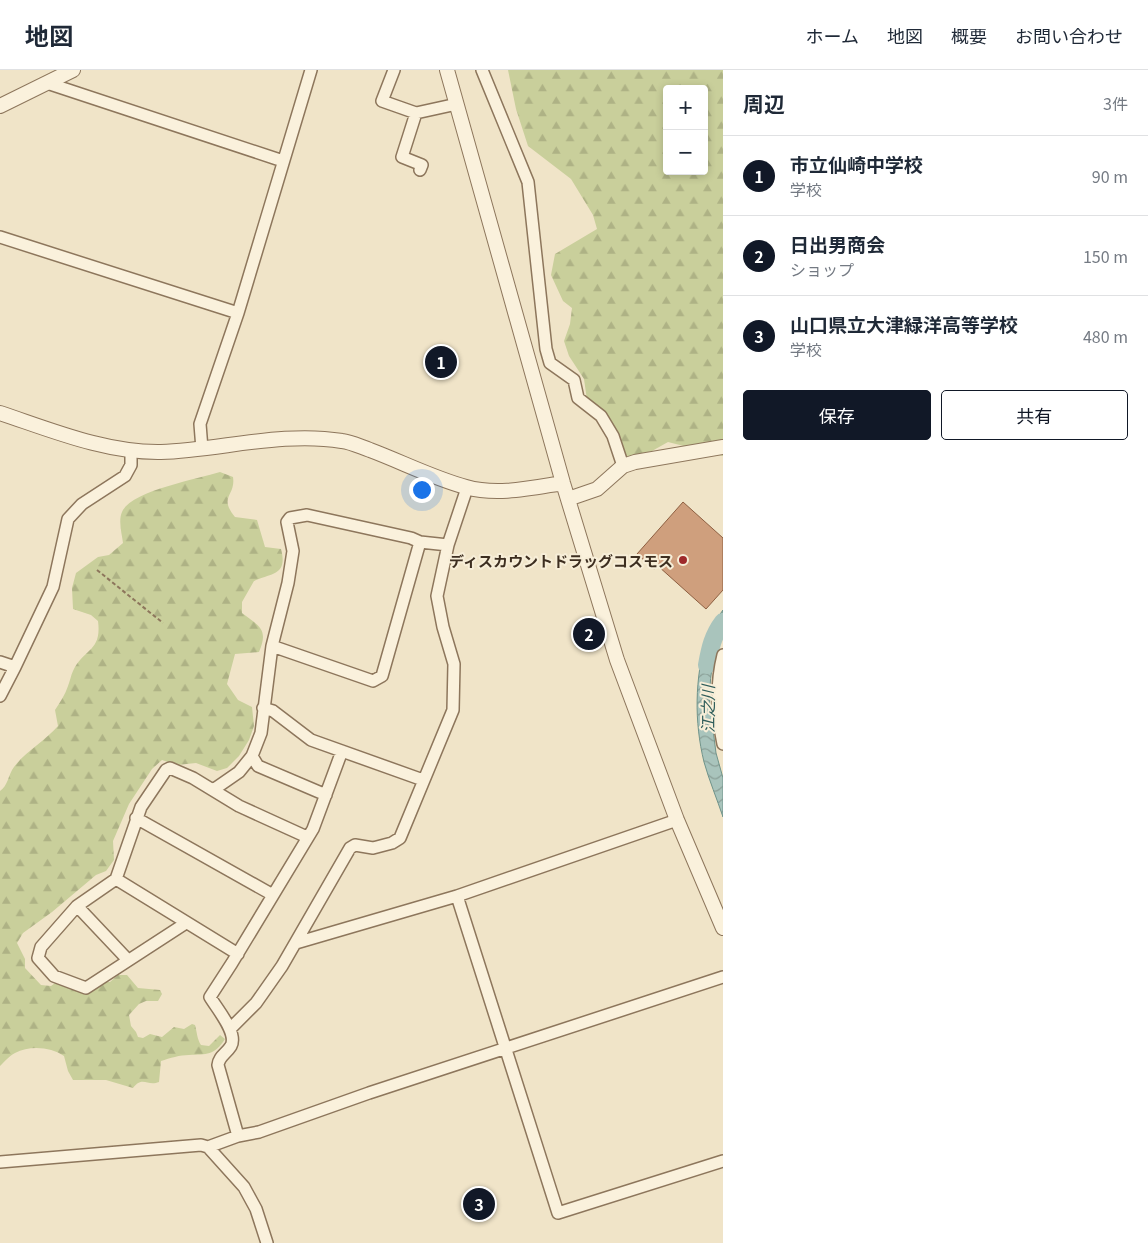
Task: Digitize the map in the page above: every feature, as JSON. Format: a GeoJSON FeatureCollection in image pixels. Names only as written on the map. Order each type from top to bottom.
{"type":"FeatureCollection","features":[{"type":"Feature","properties":{"kind":"street"},"geometry":{"type":"LineString","coordinates":[[0,106],[73,70]]}},
{"type":"Feature","properties":{"kind":"street"},"geometry":{"type":"LineString","coordinates":[[202,449],[200,424],[238,313],[311,70]]}},
{"type":"Feature","properties":{"kind":"street"},"geometry":{"type":"LineString","coordinates":[[394,70],[382,101],[416,113],[457,104]]}},
{"type":"Feature","properties":{"kind":"street"},"geometry":{"type":"LineString","coordinates":[[448,70],[563,483],[617,660],[677,820],[723,928]]}},
{"type":"Feature","properties":{"kind":"street"},"geometry":{"type":"LineString","coordinates":[[482,70],[528,182],[538,292],[546,349],[550,363],[574,380],[578,398],[601,416],[613,436],[623,466]]}},
{"type":"Feature","properties":{"kind":"street"},"geometry":{"type":"LineString","coordinates":[[46,84],[284,161]]}},
{"type":"Feature","properties":{"kind":"street"},"geometry":{"type":"LineString","coordinates":[[416,113],[402,157],[422,165],[420,170]]}},
{"type":"Feature","properties":{"kind":"street"},"geometry":{"type":"LineString","coordinates":[[0,237],[238,313]]}},
{"type":"Feature","properties":{"kind":"street"},"geometry":{"type":"LineString","coordinates":[[0,413],[68,435],[131,451],[160,452],[315,438],[344,441],[467,488],[503,491],[563,483]]}},
{"type":"Feature","properties":{"kind":"street"},"geometry":{"type":"LineString","coordinates":[[568,498],[596,489],[623,466],[635,462],[723,446]]}},
{"type":"Feature","properties":{"kind":"street"},"geometry":{"type":"LineString","coordinates":[[0,696],[52,586],[68,520],[82,504],[124,476],[131,465],[131,451]]}},
{"type":"Feature","properties":{"kind":"street"},"geometry":{"type":"LineString","coordinates":[[230,1029],[256,1003],[282,966],[350,848],[355,845],[378,848],[392,843],[400,838],[403,833],[453,710],[454,664],[443,627],[437,596],[448,545],[467,488]]}},
{"type":"Feature","properties":{"kind":"street"},"geometry":{"type":"LineString","coordinates":[[213,790],[239,772],[252,756],[261,733],[272,646],[288,583],[293,551],[287,522],[290,518],[307,515],[410,538],[420,542],[448,545]]}},
{"type":"Feature","properties":{"kind":"street"},"geometry":{"type":"LineString","coordinates":[[272,646],[373,681],[382,676],[420,542]]}},
{"type":"Feature","properties":{"kind":"street"},"geometry":{"type":"LineString","coordinates":[[723,655],[718,692],[723,744]]}},
{"type":"Feature","properties":{"kind":"street"},"geometry":{"type":"LineString","coordinates":[[0,662],[15,667]]}},
{"type":"Feature","properties":{"kind":"street"},"geometry":{"type":"LineString","coordinates":[[263,708],[272,710],[311,740],[423,780]]}},
{"type":"Feature","properties":{"kind":"street"},"geometry":{"type":"LineString","coordinates":[[238,1136],[218,1065],[219,1059],[232,1043],[232,1035],[210,997],[313,829],[342,751]]}},
{"type":"Feature","properties":{"kind":"street"},"geometry":{"type":"LineString","coordinates":[[252,756],[258,766],[326,795]]}},
{"type":"Feature","properties":{"kind":"street"},"geometry":{"type":"LineString","coordinates":[[186,923],[86,988],[54,976],[38,958],[41,947],[77,906],[116,879],[141,807],[166,770],[170,768],[193,778],[239,806],[307,837]]}},
{"type":"Feature","properties":{"kind":"street"},"geometry":{"type":"LineString","coordinates":[[136,818],[273,896]]}},
{"type":"Feature","properties":{"kind":"street"},"geometry":{"type":"LineString","coordinates":[[296,943],[457,896],[677,820]]}},
{"type":"Feature","properties":{"kind":"street"},"geometry":{"type":"LineString","coordinates":[[116,879],[238,954]]}},
{"type":"Feature","properties":{"kind":"street"},"geometry":{"type":"LineString","coordinates":[[457,896],[558,1213],[723,1161]]}},
{"type":"Feature","properties":{"kind":"street"},"geometry":{"type":"LineString","coordinates":[[77,906],[128,960]]}},
{"type":"Feature","properties":{"kind":"street"},"geometry":{"type":"LineString","coordinates":[[0,1162],[201,1145],[208,1146],[238,1136],[260,1132],[723,977]]}},
{"type":"Feature","properties":{"kind":"street"},"geometry":{"type":"LineString","coordinates":[[208,1146],[244,1187],[256,1209],[267,1243]]}},
{"type":"Feature","properties":{"kind":"path"},"geometry":{"type":"LineString","coordinates":[[96,570],[163,623]]}},
{"type":"Feature","properties":{"kind":"green space"},"geometry":{"type":"Polygon","coordinates":[[[508,70],[723,70],[723,456],[668,442],[652,451],[629,457],[610,445],[598,418],[587,400],[584,379],[569,356],[564,341],[570,324],[572,308],[563,301],[551,275],[555,254],[597,229],[593,215],[571,179],[528,146],[516,109],[508,70]]]}},
{"type":"Feature","properties":{"kind":"green space"},"geometry":{"type":"Polygon","coordinates":[[[220,472],[233,477],[228,505],[235,517],[257,520],[265,547],[281,549],[283,558],[277,572],[254,581],[242,602],[242,613],[261,629],[263,638],[259,652],[235,654],[227,684],[238,700],[252,707],[254,726],[249,740],[239,756],[227,768],[217,771],[196,763],[177,765],[162,760],[152,769],[129,804],[113,841],[114,860],[106,871],[96,875],[52,912],[23,933],[17,943],[25,959],[25,968],[41,985],[51,986],[58,981],[76,990],[89,993],[105,982],[110,982],[118,975],[127,975],[138,988],[160,990],[162,994],[158,1001],[146,1001],[139,1004],[129,1015],[131,1026],[138,1037],[143,1038],[150,1034],[162,1037],[174,1027],[184,1029],[192,1024],[195,1025],[201,1045],[209,1046],[220,1035],[225,1039],[217,1049],[210,1053],[182,1056],[161,1061],[159,1082],[140,1082],[133,1088],[106,1080],[73,1080],[68,1071],[64,1056],[47,1049],[21,1050],[0,1066],[0,791],[5,786],[12,770],[19,761],[58,726],[55,710],[77,664],[95,644],[97,639],[99,631],[98,621],[91,615],[73,609],[72,588],[76,573],[98,557],[109,555],[123,543],[120,519],[122,512],[128,505],[151,492],[220,472]]]}},
{"type":"Feature","properties":{"kind":"water"},"geometry":{"type":"Polygon","coordinates":[[[723,610],[723,634],[721,638],[709,633],[723,610]]]}},
{"type":"Feature","properties":{"kind":"water"},"geometry":{"type":"Polygon","coordinates":[[[706,639],[718,645],[710,687],[710,713],[716,753],[723,778],[723,817],[704,762],[697,716],[698,685],[706,639]]]}},
{"type":"Feature","properties":{"kind":"building","name":"ディスカウントドラッグコスモス"},"geometry":{"type":"Polygon","coordinates":[[[683,502],[723,538],[723,590],[706,609],[658,566],[654,569],[637,554],[683,502]]]}},
{"type":"Feature","properties":{"kind":"waterway","name":"江之川"},"geometry":{"type":"LineString","coordinates":[[707,665],[712,642],[723,622]]}},
{"type":"Feature","properties":{"kind":"place","name":"市立仙崎中学校"},"geometry":{"type":"Point","coordinates":[441,362]}},
{"type":"Feature","properties":{"kind":"place","name":"ディスカウントドラッグコスモス"},"geometry":{"type":"Point","coordinates":[683,560]}},
{"type":"Feature","properties":{"kind":"place","name":"日出男商会"},"geometry":{"type":"Point","coordinates":[589,634]}},
{"type":"Feature","properties":{"kind":"place","name":"山口県立大津緑洋高等学校"},"geometry":{"type":"Point","coordinates":[479,1204]}}]}
